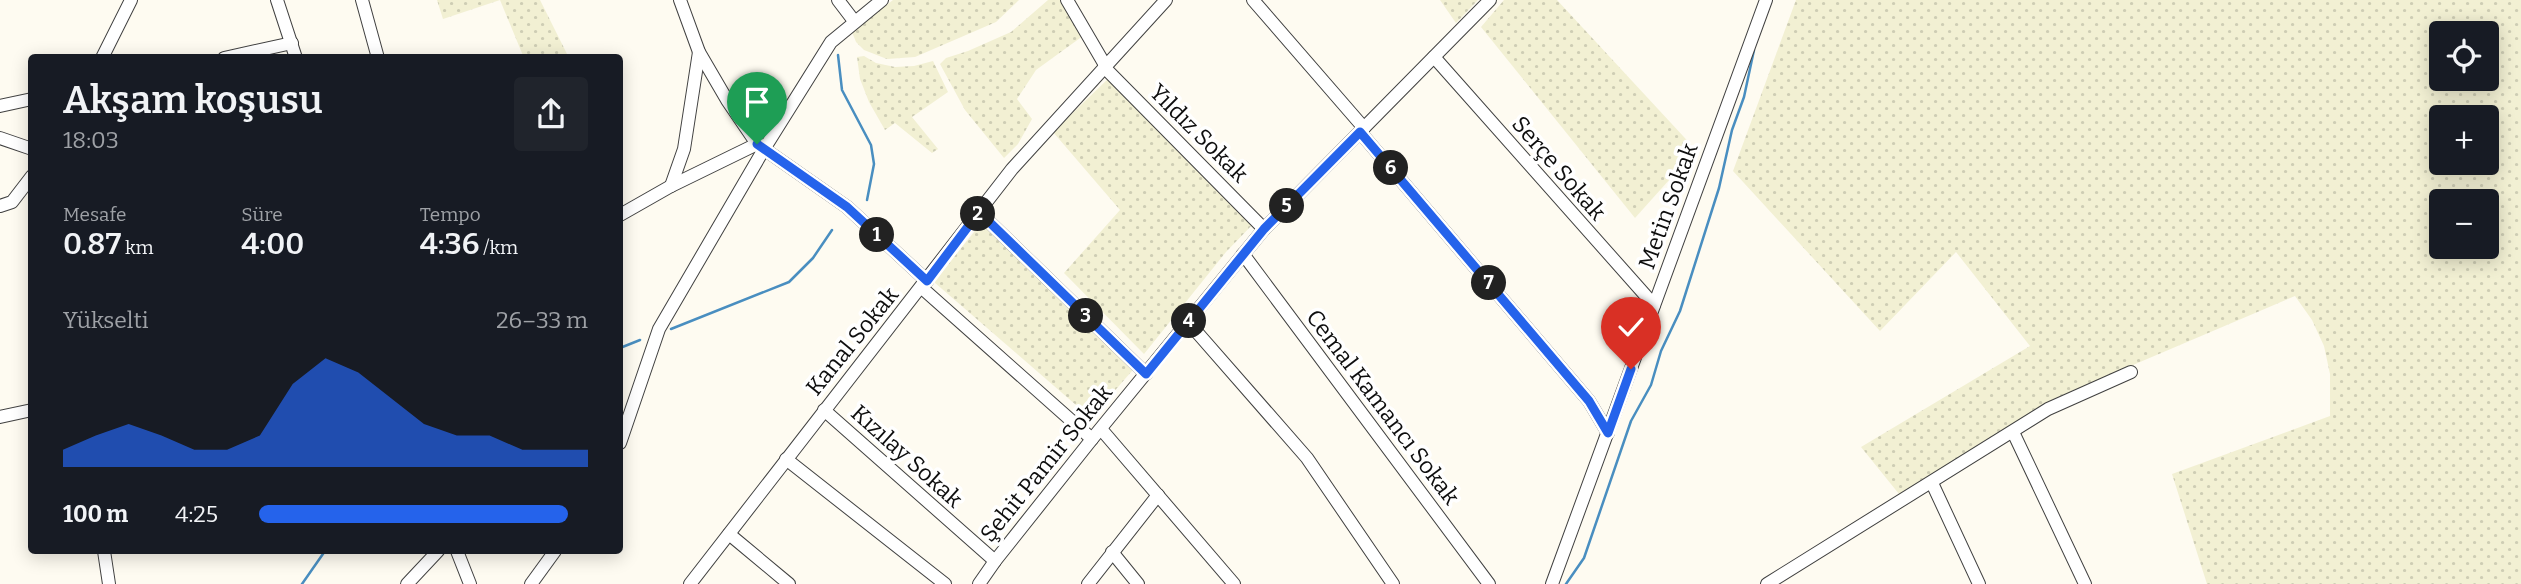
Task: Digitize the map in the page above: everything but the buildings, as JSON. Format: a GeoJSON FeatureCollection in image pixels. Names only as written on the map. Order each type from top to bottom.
{"type":"FeatureCollection","features":[{"type":"Feature","properties":{"kind":"street"},"geometry":{"type":"LineString","coordinates":[[104,54],[131,0]]}},
{"type":"Feature","properties":{"kind":"street"},"geometry":{"type":"LineString","coordinates":[[277,0],[295,54]]}},
{"type":"Feature","properties":{"kind":"street"},"geometry":{"type":"LineString","coordinates":[[362,0],[377,54]]}},
{"type":"Feature","properties":{"kind":"street"},"geometry":{"type":"LineString","coordinates":[[680,0],[699,52],[727,100],[760,146],[847,207],[925,284],[1092,439]]}},
{"type":"Feature","properties":{"kind":"street"},"geometry":{"type":"LineString","coordinates":[[838,0],[851,23]]}},
{"type":"Feature","properties":{"kind":"street"},"geometry":{"type":"LineString","coordinates":[[623,434],[659,329],[760,146],[831,42],[882,0]]}},
{"type":"Feature","properties":{"kind":"street","name":"Yıldız Sokak"},"geometry":{"type":"LineString","coordinates":[[1067,0],[1105,66],[1264,229]]}},
{"type":"Feature","properties":{"kind":"street","name":"Kanal Sokak"},"geometry":{"type":"LineString","coordinates":[[690,584],[1012,169],[1166,0]]}},
{"type":"Feature","properties":{"kind":"street"},"geometry":{"type":"LineString","coordinates":[[1253,0],[1589,401],[1608,433]]}},
{"type":"Feature","properties":{"kind":"street","name":"Şehit Pamir Sokak"},"geometry":{"type":"LineString","coordinates":[[979,584],[1092,439],[1264,229],[1490,0]]}},
{"type":"Feature","properties":{"kind":"street","name":"Metin Sokak"},"geometry":{"type":"LineString","coordinates":[[1552,584],[1766,0]]}},
{"type":"Feature","properties":{"kind":"street"},"geometry":{"type":"LineString","coordinates":[[242,54],[292,43]]}},
{"type":"Feature","properties":{"kind":"street"},"geometry":{"type":"LineString","coordinates":[[671,186],[684,149],[699,52]]}},
{"type":"Feature","properties":{"kind":"street","name":"Serçe Sokak"},"geometry":{"type":"LineString","coordinates":[[1434,57],[1654,305]]}},
{"type":"Feature","properties":{"kind":"street"},"geometry":{"type":"LineString","coordinates":[[0,106],[28,101]]}},
{"type":"Feature","properties":{"kind":"street"},"geometry":{"type":"LineString","coordinates":[[0,138],[28,148]]}},
{"type":"Feature","properties":{"kind":"street"},"geometry":{"type":"LineString","coordinates":[[623,213],[671,186],[760,146]]}},
{"type":"Feature","properties":{"kind":"street"},"geometry":{"type":"LineString","coordinates":[[0,206],[12,202],[28,181]]}},
{"type":"Feature","properties":{"kind":"street"},"geometry":{"type":"LineString","coordinates":[[979,212],[1146,374]]}},
{"type":"Feature","properties":{"kind":"street","name":"Cemal Kamancı Sokak"},"geometry":{"type":"LineString","coordinates":[[1243,254],[1489,584]]}},
{"type":"Feature","properties":{"kind":"street"},"geometry":{"type":"LineString","coordinates":[[1188,322],[1307,458],[1393,584]]}},
{"type":"Feature","properties":{"kind":"street"},"geometry":{"type":"LineString","coordinates":[[1767,584],[2048,409],[2131,372]]}},
{"type":"Feature","properties":{"kind":"street","name":"Kızılay Sokak"},"geometry":{"type":"LineString","coordinates":[[824,410],[995,561]]}},
{"type":"Feature","properties":{"kind":"street"},"geometry":{"type":"LineString","coordinates":[[0,417],[28,411]]}},
{"type":"Feature","properties":{"kind":"street"},"geometry":{"type":"LineString","coordinates":[[1101,429],[1234,584]]}},
{"type":"Feature","properties":{"kind":"street"},"geometry":{"type":"LineString","coordinates":[[2013,432],[2085,584]]}},
{"type":"Feature","properties":{"kind":"street"},"geometry":{"type":"LineString","coordinates":[[786,459],[944,584]]}},
{"type":"Feature","properties":{"kind":"street"},"geometry":{"type":"LineString","coordinates":[[1932,483],[1979,584]]}},
{"type":"Feature","properties":{"kind":"street"},"geometry":{"type":"LineString","coordinates":[[1088,584],[1158,495]]}},
{"type":"Feature","properties":{"kind":"street"},"geometry":{"type":"LineString","coordinates":[[729,534],[789,584]]}},
{"type":"Feature","properties":{"kind":"street"},"geometry":{"type":"LineString","coordinates":[[1112,552],[1138,584]]}},
{"type":"Feature","properties":{"kind":"street"},"geometry":{"type":"LineString","coordinates":[[104,554],[109,584]]}},
{"type":"Feature","properties":{"kind":"street"},"geometry":{"type":"LineString","coordinates":[[407,584],[435,554]]}},
{"type":"Feature","properties":{"kind":"street"},"geometry":{"type":"LineString","coordinates":[[458,554],[470,584]]}},
{"type":"Feature","properties":{"kind":"street"},"geometry":{"type":"LineString","coordinates":[[531,584],[553,554]]}},
{"type":"Feature","properties":{"kind":"shaded area"},"geometry":{"type":"Polygon","coordinates":[[[437,0],[500,0],[443,19],[437,0]]]}},
{"type":"Feature","properties":{"kind":"shaded area"},"geometry":{"type":"Polygon","coordinates":[[[500,0],[540,0],[567,54],[522,54],[500,0]]]}},
{"type":"Feature","properties":{"kind":"shaded area"},"geometry":{"type":"Polygon","coordinates":[[[893,0],[1019,0],[996,22],[915,57],[887,59],[864,50],[856,42],[852,32],[893,0]]]}},
{"type":"Feature","properties":{"kind":"shaded area"},"geometry":{"type":"Polygon","coordinates":[[[1048,0],[1065,0],[1087,33],[1036,70],[1017,99],[1032,119],[1018,144],[1004,158],[965,110],[940,64],[946,58],[1011,32],[1048,0]]]}},
{"type":"Feature","properties":{"kind":"shaded area"},"geometry":{"type":"Polygon","coordinates":[[[1440,0],[1478,0],[1456,23],[1440,0]]]}},
{"type":"Feature","properties":{"kind":"shaded area"},"geometry":{"type":"Polygon","coordinates":[[[1504,0],[1557,0],[1696,150],[1635,218],[1481,27],[1504,0]]]}},
{"type":"Feature","properties":{"kind":"shaded area"},"geometry":{"type":"Polygon","coordinates":[[[1796,0],[2521,0],[2521,584],[2207,584],[2172,474],[2330,416],[2330,374],[2324,346],[2312,320],[2295,296],[2072,391],[1899,494],[1861,447],[2030,346],[1956,252],[1880,331],[1733,171],[1796,0]]]}},
{"type":"Feature","properties":{"kind":"shaded area"},"geometry":{"type":"Polygon","coordinates":[[[864,56],[876,63],[895,67],[933,61],[948,92],[912,117],[938,149],[932,153],[895,123],[885,130],[860,79],[857,57],[864,56]]]}},
{"type":"Feature","properties":{"kind":"shaded area"},"geometry":{"type":"Polygon","coordinates":[[[1110,77],[1255,222],[1226,252],[1144,354],[1064,273],[1120,210],[1053,132],[1110,77]]]}},
{"type":"Feature","properties":{"kind":"shaded area"},"geometry":{"type":"Polygon","coordinates":[[[986,217],[1138,364],[1091,418],[934,282],[986,217]]]}},
{"type":"Feature","properties":{"kind":"waterway"},"geometry":{"type":"LineString","coordinates":[[1566,584],[1584,558],[1631,421],[1651,385],[1661,351],[1680,311],[1719,188],[1754,50]]}},
{"type":"Feature","properties":{"kind":"waterway"},"geometry":{"type":"LineString","coordinates":[[838,55],[842,90],[871,145],[874,164],[867,200]]}},
{"type":"Feature","properties":{"kind":"waterway"},"geometry":{"type":"LineString","coordinates":[[671,329],[789,282],[813,258],[832,230]]}},
{"type":"Feature","properties":{"kind":"waterway"},"geometry":{"type":"LineString","coordinates":[[623,347],[640,340]]}},
{"type":"Feature","properties":{"kind":"waterway"},"geometry":{"type":"LineString","coordinates":[[302,584],[323,554]]}},
{"type":"Feature","properties":{"kind":"route"},"geometry":{"type":"LineString","coordinates":[[757,144],[847,207],[927,281],[979,212],[1146,374],[1264,229],[1360,132],[1589,401],[1608,433],[1631,369]]}}]}
